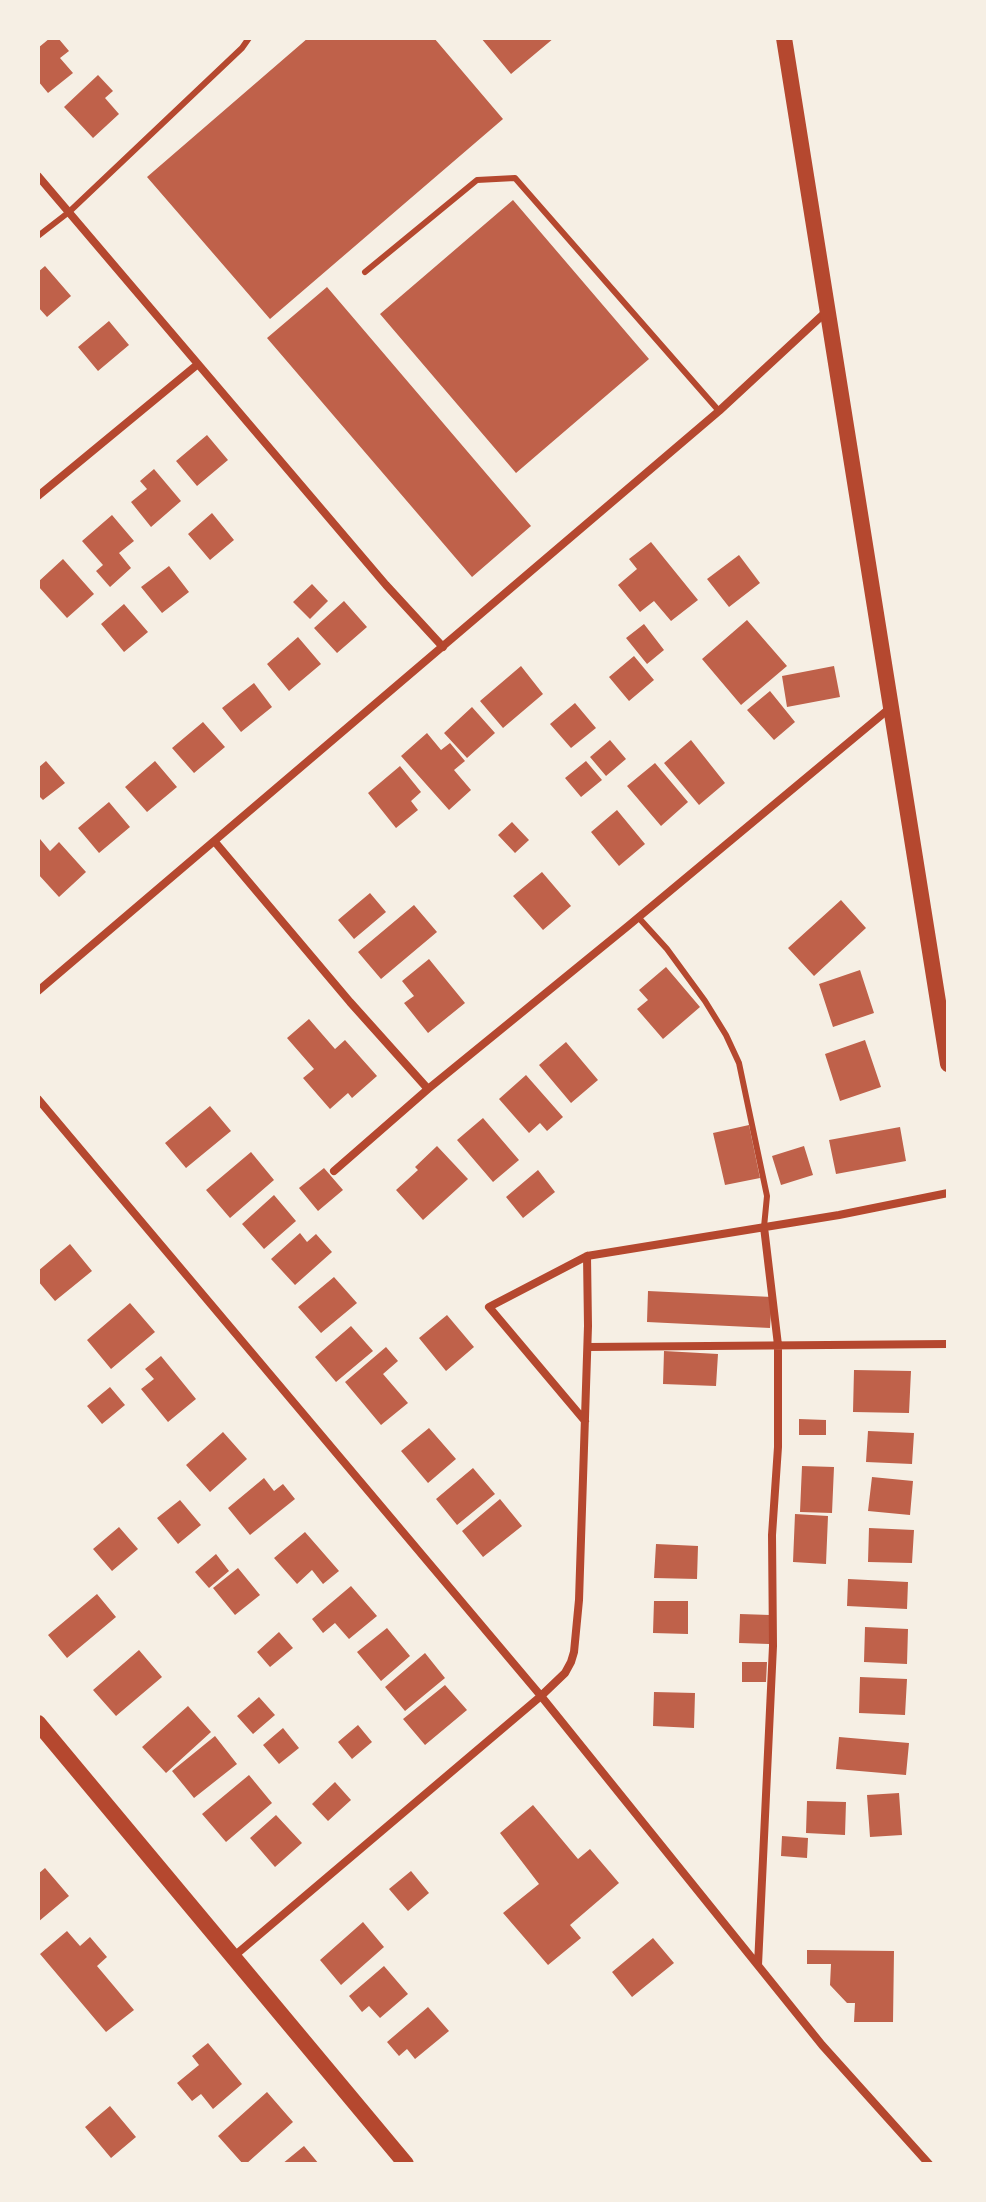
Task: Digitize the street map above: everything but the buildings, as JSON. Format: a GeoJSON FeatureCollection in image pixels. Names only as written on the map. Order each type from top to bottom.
{"type":"FeatureCollection","features":[{"type":"Feature","properties":{"kind":"main road"},"geometry":{"type":"LineString","coordinates":[[784,38],[948,1064]]}},
{"type":"Feature","properties":{"kind":"main road"},"geometry":{"type":"LineString","coordinates":[[38,1723],[406,2164]]}},
{"type":"Feature","properties":{"kind":"street"},"geometry":{"type":"LineString","coordinates":[[38,176],[386,585],[443,647]]}},
{"type":"Feature","properties":{"kind":"street"},"geometry":{"type":"LineString","coordinates":[[38,991],[719,411],[828,311]]}},
{"type":"Feature","properties":{"kind":"street"},"geometry":{"type":"LineString","coordinates":[[38,496],[198,364]]}},
{"type":"Feature","properties":{"kind":"street"},"geometry":{"type":"LineString","coordinates":[[334,1171],[428,1089],[891,707]]}},
{"type":"Feature","properties":{"kind":"street"},"geometry":{"type":"LineString","coordinates":[[215,842],[428,1089]]}},
{"type":"Feature","properties":{"kind":"street"},"geometry":{"type":"LineString","coordinates":[[38,1099],[541,1696],[822,2045],[929,2164]]}},
{"type":"Feature","properties":{"kind":"street"},"geometry":{"type":"LineString","coordinates":[[585,1421],[489,1307],[587,1256],[925,1200],[948,1193]]}},
{"type":"Feature","properties":{"kind":"street"},"geometry":{"type":"LineString","coordinates":[[758,1966],[773,1646],[772,1535],[778,1447],[778,1345],[764,1227]]}},
{"type":"Feature","properties":{"kind":"street"},"geometry":{"type":"LineString","coordinates":[[233,1958],[541,1696],[565,1673],[571,1662],[579,1600],[588,1347],[587,1256]]}},
{"type":"Feature","properties":{"kind":"street"},"geometry":{"type":"LineString","coordinates":[[588,1347],[948,1344]]}},
{"type":"Feature","properties":{"kind":"lane"},"geometry":{"type":"LineString","coordinates":[[38,236],[69,212],[249,38]]}},
{"type":"Feature","properties":{"kind":"lane"},"geometry":{"type":"LineString","coordinates":[[365,272],[477,180],[515,178],[719,411]]}},
{"type":"Feature","properties":{"kind":"lane"},"geometry":{"type":"LineString","coordinates":[[638,917],[667,949],[705,1001],[739,1063],[767,1196],[764,1227]]}}]}
